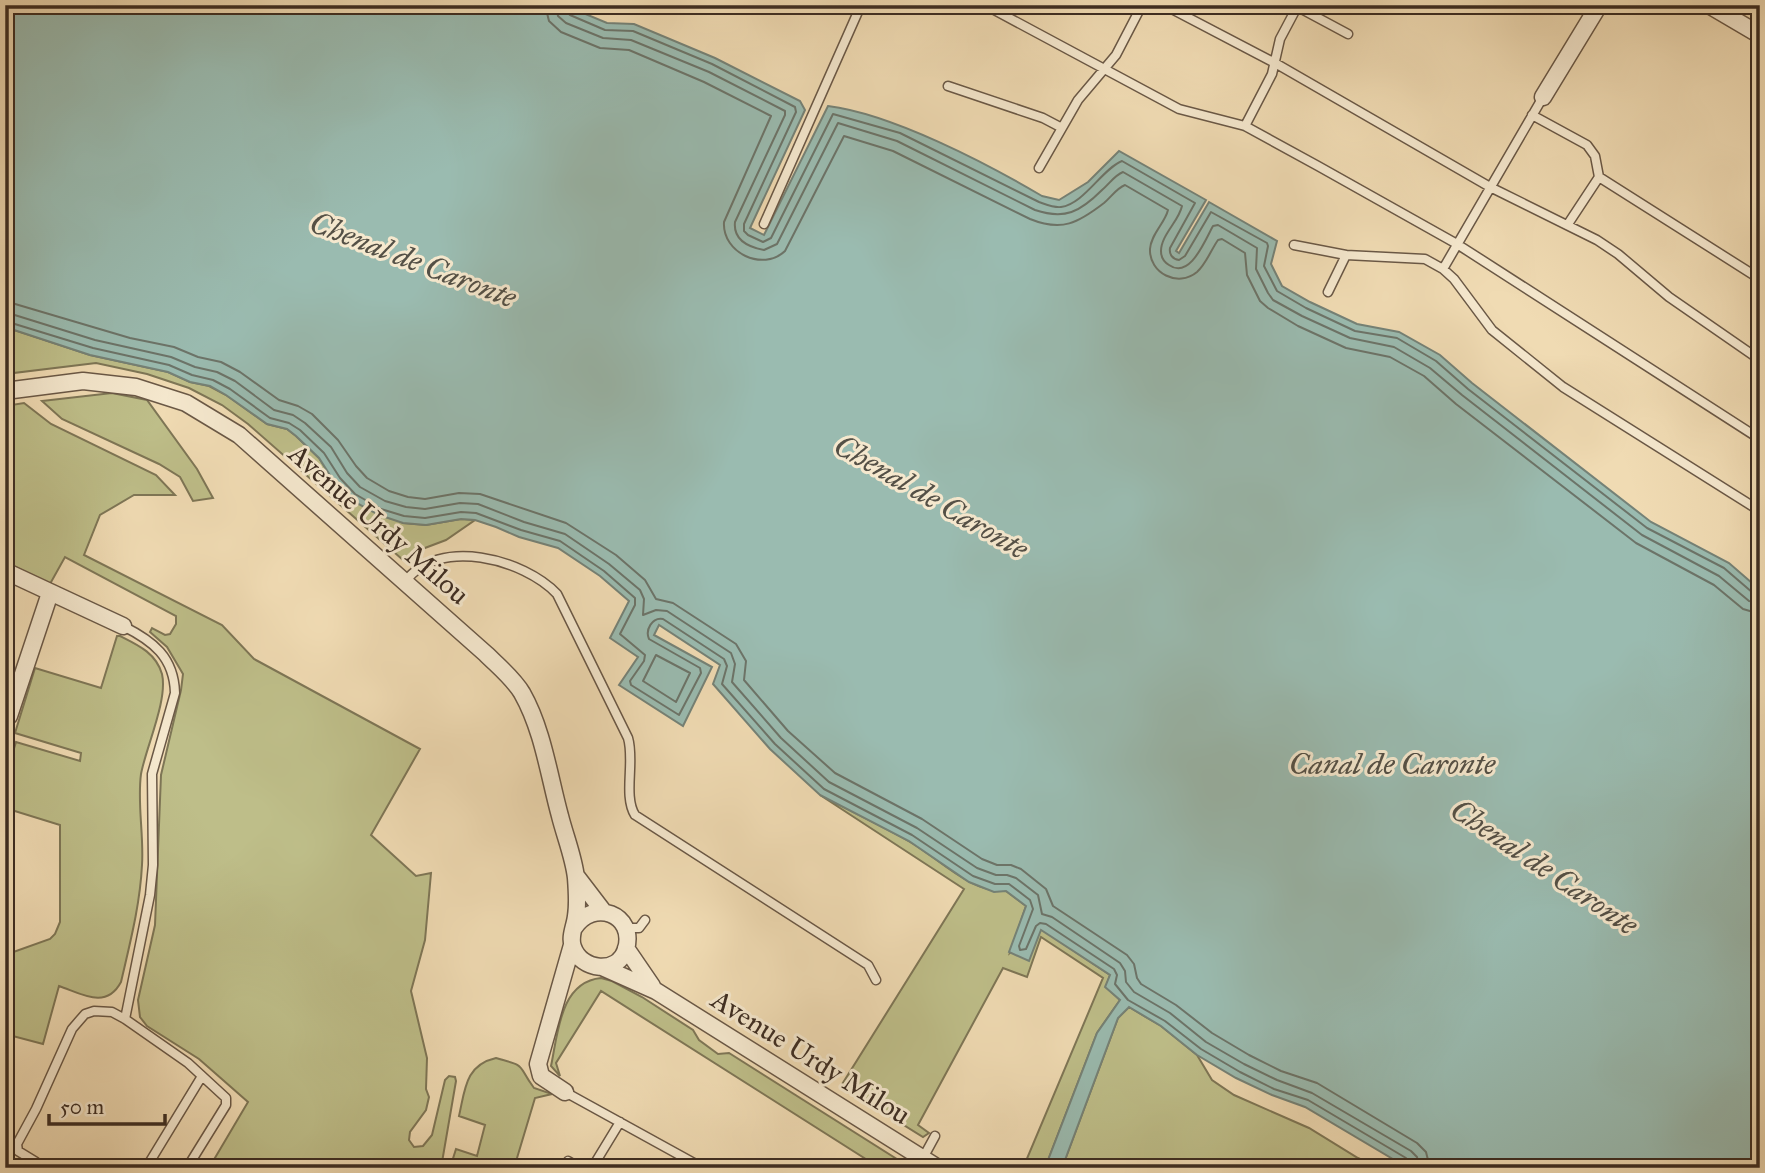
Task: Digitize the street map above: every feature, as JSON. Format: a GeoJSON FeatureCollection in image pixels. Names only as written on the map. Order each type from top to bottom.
{"type":"FeatureCollection","features":[{"type":"Feature","properties":{"kind":"street"},"geometry":{"type":"LineString","coordinates":[[1543,97],[1599,5]]}},
{"type":"Feature","properties":{"kind":"street"},"geometry":{"type":"LineString","coordinates":[[1709,5],[1760,35]]}},
{"type":"Feature","properties":{"kind":"street","name":"Avenue Urdy Milou"},"geometry":{"type":"LineString","coordinates":[[5,391],[83,381],[136,387],[186,403],[239,435],[486,654],[520,690],[539,735],[576,875],[577,906],[573,937],[538,1064],[538,1071],[545,1080],[565,1092]]}},
{"type":"Feature","properties":{"kind":"street"},"geometry":{"type":"LineString","coordinates":[[5,571],[123,626]]}},
{"type":"Feature","properties":{"kind":"street"},"geometry":{"type":"LineString","coordinates":[[7,722],[50,593]]}},
{"type":"Feature","properties":{"kind":"street","name":"Avenue Urdy Milou"},"geometry":{"type":"LineString","coordinates":[[576,875],[603,911]]}},
{"type":"Feature","properties":{"kind":"street"},"geometry":{"type":"LineString","coordinates":[[558,997],[573,976],[581,971],[599,967],[618,961],[626,948],[627,936],[624,928],[615,916],[603,911],[587,914],[578,921],[573,937],[578,957],[586,964],[599,967]]}},
{"type":"Feature","properties":{"kind":"street","name":"Avenue Urdy Milou"},"geometry":{"type":"LineString","coordinates":[[626,948],[641,974],[656,991]]}},
{"type":"Feature","properties":{"kind":"street","name":"Avenue Urdy Milou"},"geometry":{"type":"LineString","coordinates":[[599,967],[656,991],[938,1168]]}},
{"type":"Feature","properties":{"kind":"lane"},"geometry":{"type":"LineString","coordinates":[[764,224],[861,5]]}},
{"type":"Feature","properties":{"kind":"lane"},"geometry":{"type":"LineString","coordinates":[[985,5],[1179,109],[1245,126],[1457,244],[1760,439]]}},
{"type":"Feature","properties":{"kind":"lane"},"geometry":{"type":"LineString","coordinates":[[1039,168],[1084,92],[1116,55],[1142,5]]}},
{"type":"Feature","properties":{"kind":"lane"},"geometry":{"type":"LineString","coordinates":[[1164,5],[1275,63],[1490,187],[1568,224],[1618,254],[1669,297],[1760,360]]}},
{"type":"Feature","properties":{"kind":"lane"},"geometry":{"type":"LineString","coordinates":[[1245,126],[1261,97],[1275,63],[1280,39],[1296,6],[1348,34]]}},
{"type":"Feature","properties":{"kind":"lane"},"geometry":{"type":"LineString","coordinates":[[948,86],[1043,118],[1062,128]]}},
{"type":"Feature","properties":{"kind":"lane"},"geometry":{"type":"LineString","coordinates":[[1443,269],[1543,97]]}},
{"type":"Feature","properties":{"kind":"lane"},"geometry":{"type":"LineString","coordinates":[[1532,115],[1587,145],[1595,156],[1599,177],[1568,224]]}},
{"type":"Feature","properties":{"kind":"lane"},"geometry":{"type":"LineString","coordinates":[[1599,177],[1760,279]]}},
{"type":"Feature","properties":{"kind":"lane"},"geometry":{"type":"LineString","coordinates":[[1294,245],[1346,255],[1425,259],[1443,269],[1454,279],[1492,330],[1563,387],[1760,511]]}},
{"type":"Feature","properties":{"kind":"lane"},"geometry":{"type":"LineString","coordinates":[[1328,292],[1346,255]]}},
{"type":"Feature","properties":{"kind":"lane"},"geometry":{"type":"LineString","coordinates":[[405,582],[417,567],[447,558],[468,556],[523,569],[552,589],[557,594],[628,738],[631,748],[630,804],[635,815],[868,965],[876,980]]}},
{"type":"Feature","properties":{"kind":"lane"},"geometry":{"type":"LineString","coordinates":[[123,626],[142,635],[162,652],[174,679],[175,693],[152,774],[150,895],[125,1019]]}},
{"type":"Feature","properties":{"kind":"lane"},"geometry":{"type":"LineString","coordinates":[[624,928],[639,928],[645,920]]}},
{"type":"Feature","properties":{"kind":"lane"},"geometry":{"type":"LineString","coordinates":[[36,1162],[18,1151],[17,1144],[36,1109],[72,1028],[85,1014],[94,1011],[112,1012],[125,1019],[188,1063],[226,1098],[227,1102],[187,1168]]}},
{"type":"Feature","properties":{"kind":"lane"},"geometry":{"type":"LineString","coordinates":[[146,1168],[202,1076]]}},
{"type":"Feature","properties":{"kind":"lane"},"geometry":{"type":"LineString","coordinates":[[565,1092],[703,1168]]}},
{"type":"Feature","properties":{"kind":"lane"},"geometry":{"type":"LineString","coordinates":[[592,1168],[620,1122]]}},
{"type":"Feature","properties":{"kind":"lane"},"geometry":{"type":"LineString","coordinates":[[923,1158],[935,1136]]}},
{"type":"Feature","properties":{"kind":"lane"},"geometry":{"type":"LineString","coordinates":[[568,1161],[580,1168]]}},
{"type":"Feature","properties":{"kind":"green space"},"geometry":{"type":"Polygon","coordinates":[[[5,327],[90,355],[168,372],[190,382],[209,386],[267,424],[287,429],[319,458],[335,483],[403,523],[426,525],[461,519],[475,520],[446,540],[417,551],[403,560],[248,424],[222,405],[189,388],[147,374],[96,363],[5,374],[5,327]]]}},
{"type":"Feature","properties":{"kind":"green space"},"geometry":{"type":"Polygon","coordinates":[[[112,393],[147,400],[197,469],[213,498],[193,501],[180,477],[159,464],[62,419],[42,401],[112,393]]]}},
{"type":"Feature","properties":{"kind":"green space"},"geometry":{"type":"Polygon","coordinates":[[[24,403],[51,424],[156,475],[175,495],[134,495],[100,515],[84,555],[222,625],[254,659],[420,749],[371,835],[416,876],[431,873],[425,940],[411,991],[427,1058],[426,1089],[429,1097],[426,1110],[410,1132],[409,1140],[414,1147],[423,1146],[432,1135],[445,1080],[449,1076],[455,1077],[441,1168],[209,1168],[248,1102],[199,1059],[147,1026],[140,1017],[138,1000],[155,925],[161,775],[183,674],[167,647],[150,632],[152,628],[165,635],[170,634],[176,624],[176,616],[65,557],[50,584],[5,562],[5,406],[24,403]]]}},
{"type":"Feature","properties":{"kind":"green space"},"geometry":{"type":"Polygon","coordinates":[[[117,636],[151,655],[162,674],[163,685],[159,710],[141,774],[142,854],[137,909],[121,982],[115,991],[108,996],[93,998],[59,986],[43,1044],[5,1034],[5,955],[50,939],[55,934],[60,922],[60,825],[5,808],[5,778],[16,742],[80,761],[81,753],[15,733],[35,668],[101,688],[117,636]]]}},
{"type":"Feature","properties":{"kind":"green space"},"geometry":{"type":"Polygon","coordinates":[[[820,795],[907,840],[954,873],[979,886],[1006,891],[1026,906],[1010,953],[1041,929],[1110,975],[1106,987],[1120,1000],[1097,1033],[1045,1168],[1023,1168],[1103,978],[1041,937],[1027,977],[1003,968],[918,1125],[929,1133],[923,1137],[841,1086],[964,889],[820,795]]]}},
{"type":"Feature","properties":{"kind":"green space"},"geometry":{"type":"Polygon","coordinates":[[[601,978],[642,997],[693,1030],[699,1040],[718,1054],[729,1053],[911,1168],[880,1168],[601,991],[556,1063],[560,1076],[551,1066],[563,1011],[577,989],[587,982],[601,978]]]}},
{"type":"Feature","properties":{"kind":"green space"},"geometry":{"type":"Polygon","coordinates":[[[1129,1007],[1161,1026],[1197,1055],[1212,1080],[1234,1095],[1309,1128],[1379,1168],[1062,1168],[1118,1018],[1129,1007]]]}},
{"type":"Feature","properties":{"kind":"green space"},"geometry":{"type":"Polygon","coordinates":[[[496,1058],[518,1065],[534,1088],[552,1094],[535,1098],[514,1168],[450,1168],[456,1149],[477,1156],[485,1125],[459,1116],[465,1088],[472,1073],[486,1061],[496,1058]]]}},
{"type":"Feature","properties":{"kind":"water","name":"Canal de Caronte"},"geometry":{"type":"Polygon","coordinates":[[[5,5],[564,5],[607,23],[634,24],[715,58],[800,101],[805,110],[750,228],[764,235],[828,106],[909,129],[967,155],[1042,196],[1059,200],[1088,182],[1119,151],[1206,200],[1176,251],[1179,253],[1209,202],[1277,241],[1271,264],[1282,286],[1357,324],[1399,332],[1440,355],[1651,522],[1729,563],[1760,590],[1760,1168],[1408,1168],[1305,1107],[1236,1078],[1197,1055],[1161,1026],[1129,1007],[1118,1018],[1062,1168],[1045,1168],[1097,1033],[1120,1000],[1105,987],[1110,975],[1041,930],[1029,961],[1009,952],[1026,906],[1006,891],[994,892],[969,882],[909,841],[820,795],[770,749],[713,684],[720,665],[659,625],[654,635],[712,667],[683,726],[619,685],[638,657],[610,638],[629,601],[600,576],[558,548],[475,520],[461,519],[426,525],[403,523],[379,515],[351,500],[335,483],[319,458],[287,429],[267,424],[210,386],[190,382],[168,372],[90,355],[5,327],[5,5]]]}},
{"type":"Feature","properties":{"kind":"water label","name":"Chenal de Caronte"},"geometry":{"type":"Point","coordinates":[413,260]}},
{"type":"Feature","properties":{"kind":"water label","name":"Chenal de Caronte"},"geometry":{"type":"Point","coordinates":[931,497]}},
{"type":"Feature","properties":{"kind":"water label","name":"Chenal de Caronte"},"geometry":{"type":"Point","coordinates":[1544,867]}}]}
